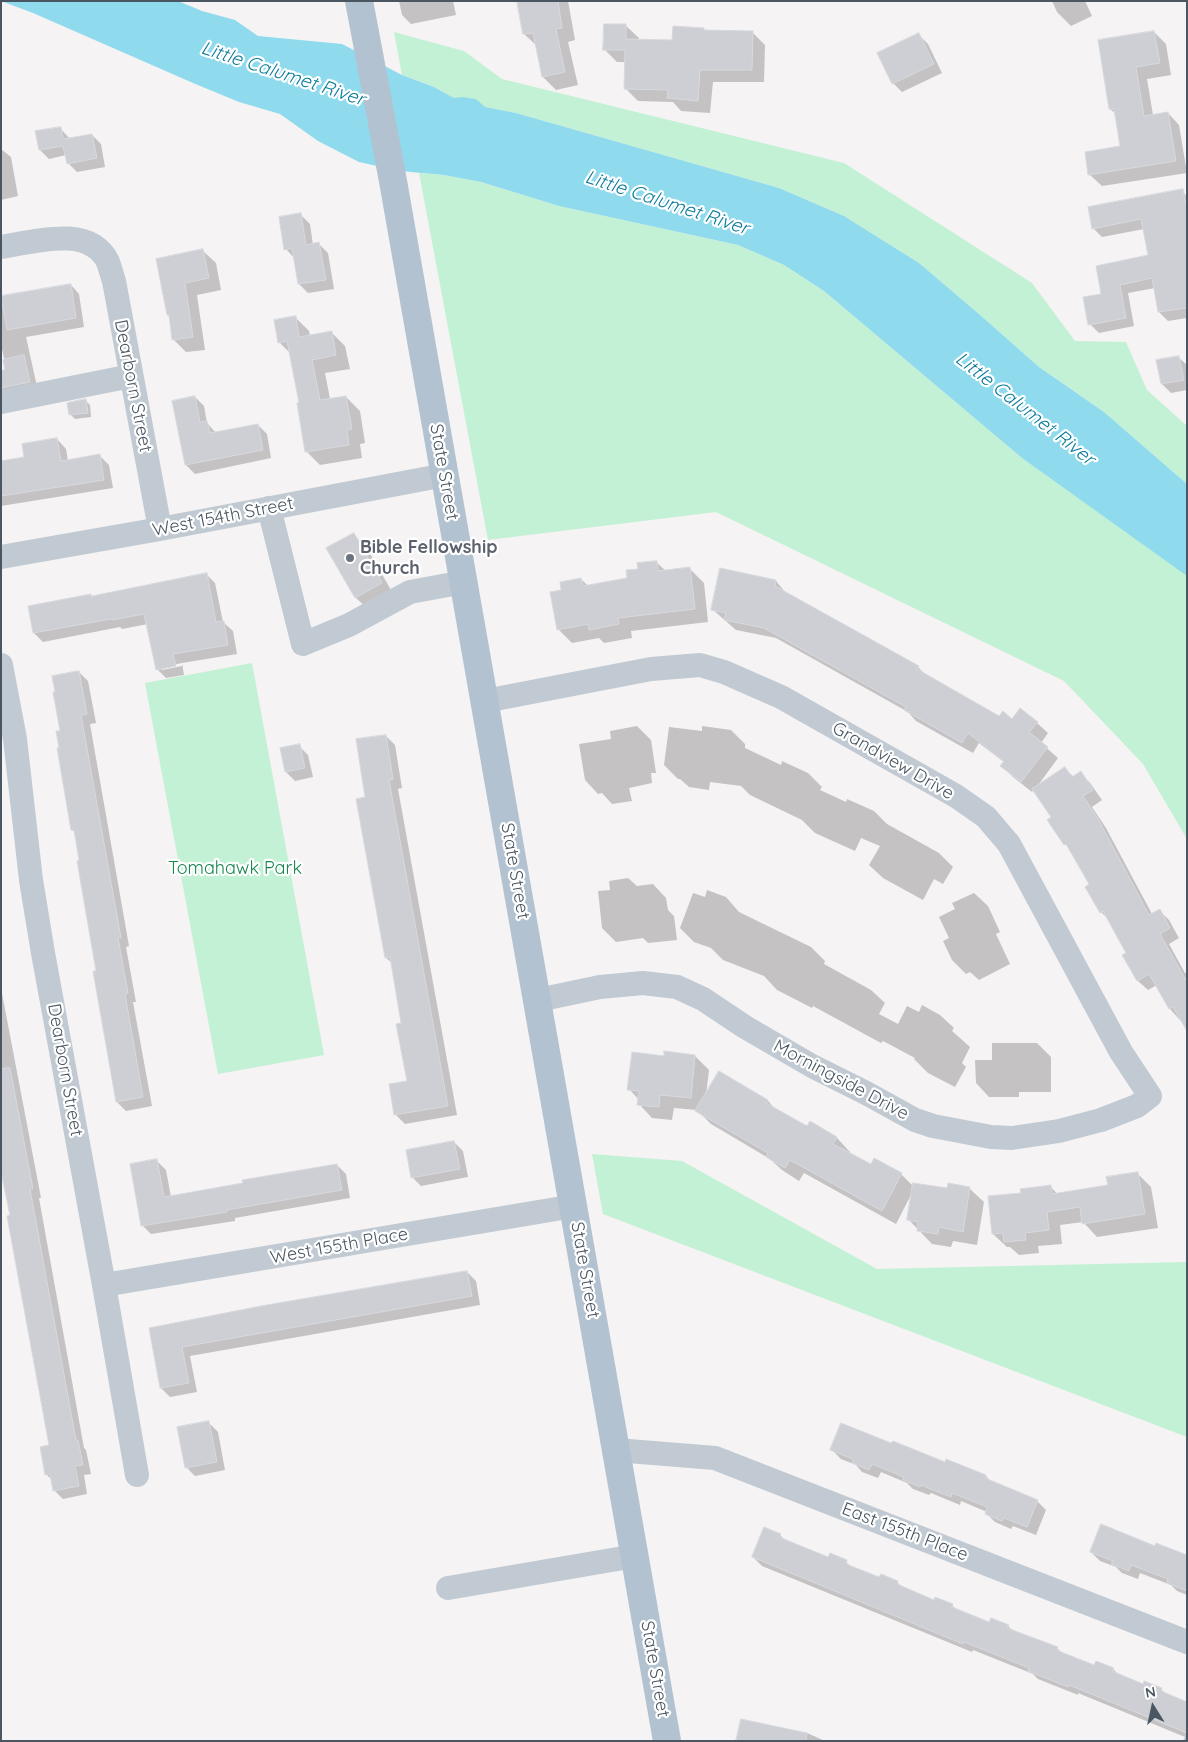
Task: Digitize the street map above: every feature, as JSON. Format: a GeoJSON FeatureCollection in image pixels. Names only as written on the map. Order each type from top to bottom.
{"type":"FeatureCollection","features":[{"type":"Feature","properties":{"kind":"main road","name":"State Street"},"geometry":{"type":"LineString","coordinates":[[360,9],[394,181],[667,1741]]}},
{"type":"Feature","properties":{"kind":"street","name":"Dearborn Street"},"geometry":{"type":"LineString","coordinates":[[1,248],[52,238],[75,239],[96,248],[108,261],[114,281],[160,529]]}},
{"type":"Feature","properties":{"kind":"street"},"geometry":{"type":"LineString","coordinates":[[1,402],[132,376]]}},
{"type":"Feature","properties":{"kind":"street","name":"West 154th Street"},"geometry":{"type":"LineString","coordinates":[[1,557],[445,475]]}},
{"type":"Feature","properties":{"kind":"street"},"geometry":{"type":"LineString","coordinates":[[269,508],[303,644],[349,625],[410,592],[464,582]]}},
{"type":"Feature","properties":{"kind":"street","name":"Dearborn Street"},"geometry":{"type":"LineString","coordinates":[[1,664],[15,739],[31,880],[43,953],[137,1475]]}},
{"type":"Feature","properties":{"kind":"street","name":"Grandview Drive"},"geometry":{"type":"LineString","coordinates":[[485,701],[651,669],[700,665],[724,672],[781,697],[956,796],[986,817],[1009,844],[1121,1052],[1150,1096]]}},
{"type":"Feature","properties":{"kind":"street","name":"Morningside Drive"},"geometry":{"type":"LineString","coordinates":[[538,1000],[617,985],[643,983],[677,988],[703,999],[745,1027],[812,1066],[915,1120],[933,1126],[991,1137],[1012,1138],[1059,1131],[1101,1120],[1137,1106],[1150,1096]]}},
{"type":"Feature","properties":{"kind":"street","name":"West 155th Place"},"geometry":{"type":"LineString","coordinates":[[104,1286],[574,1206]]}},
{"type":"Feature","properties":{"kind":"street","name":"East 155th Place"},"geometry":{"type":"LineString","coordinates":[[616,1450],[715,1458],[1187,1642]]}},
{"type":"Feature","properties":{"kind":"street"},"geometry":{"type":"LineString","coordinates":[[448,1588],[635,1556]]}},
{"type":"Feature","properties":{"kind":"green space"},"geometry":{"type":"Polygon","coordinates":[[[394,32],[464,51],[502,79],[844,163],[1032,283],[1075,341],[1126,342],[1147,390],[1187,426],[1187,484],[1104,412],[1039,367],[919,263],[844,216],[779,188],[516,113],[484,107],[476,99],[454,98],[434,87],[402,75],[394,32]]]}},
{"type":"Feature","properties":{"kind":"green space"},"geometry":{"type":"Polygon","coordinates":[[[419,173],[444,175],[481,182],[559,206],[738,245],[784,265],[824,291],[1022,458],[1184,573],[1187,576],[1187,839],[1143,764],[1064,681],[716,512],[488,540],[419,173]]]}},
{"type":"Feature","properties":{"kind":"green space","name":"Tomahawk Park"},"geometry":{"type":"Polygon","coordinates":[[[252,663],[324,1055],[218,1074],[145,683],[252,663]]]}},
{"type":"Feature","properties":{"kind":"green space"},"geometry":{"type":"Polygon","coordinates":[[[592,1154],[682,1161],[877,1269],[1187,1262],[1187,1437],[603,1214],[592,1154]]]}},
{"type":"Feature","properties":{"kind":"water","name":"Little Calumet River"},"geometry":{"type":"Polygon","coordinates":[[[1,1],[178,1],[202,11],[235,20],[258,36],[342,44],[402,75],[434,87],[454,98],[476,99],[485,107],[516,113],[779,188],[844,216],[919,263],[1039,367],[1104,412],[1187,484],[1187,576],[1022,458],[824,291],[784,265],[738,245],[559,206],[481,182],[444,175],[400,171],[359,162],[318,141],[280,114],[239,102],[1,1]]]}},
{"type":"Feature","properties":{"kind":"building"},"geometry":{"type":"Polygon","coordinates":[[[517,1],[558,1],[562,28],[556,29],[565,72],[542,77],[533,33],[523,34],[517,1]]]}},
{"type":"Feature","properties":{"kind":"building"},"geometry":{"type":"Polygon","coordinates":[[[604,24],[626,24],[626,39],[672,40],[673,26],[704,28],[704,30],[753,31],[752,70],[700,70],[698,101],[667,98],[668,90],[624,89],[625,50],[603,50],[604,24]]]}},
{"type":"Feature","properties":{"kind":"building"},"geometry":{"type":"Polygon","coordinates":[[[1154,31],[1160,63],[1136,67],[1144,116],[1168,112],[1176,161],[1088,175],[1085,152],[1120,146],[1114,109],[1109,109],[1098,40],[1154,31]]]}},
{"type":"Feature","properties":{"kind":"building"},"geometry":{"type":"Polygon","coordinates":[[[919,33],[934,64],[892,84],[877,53],[919,33]]]}},
{"type":"Feature","properties":{"kind":"building"},"geometry":{"type":"Polygon","coordinates":[[[61,127],[63,139],[92,134],[97,158],[67,164],[63,146],[39,150],[35,131],[61,127]]]}},
{"type":"Feature","properties":{"kind":"building"},"geometry":{"type":"Polygon","coordinates":[[[1183,189],[1187,210],[1187,308],[1158,312],[1152,278],[1120,285],[1126,318],[1088,325],[1083,297],[1101,294],[1096,266],[1148,255],[1141,219],[1092,229],[1088,207],[1183,189]]]}},
{"type":"Feature","properties":{"kind":"building"},"geometry":{"type":"Polygon","coordinates":[[[301,213],[306,245],[319,242],[326,280],[298,284],[292,248],[284,250],[279,217],[301,213]]]}},
{"type":"Feature","properties":{"kind":"building"},"geometry":{"type":"Polygon","coordinates":[[[203,249],[209,278],[185,283],[193,337],[172,340],[169,315],[167,315],[156,259],[203,249]]]}},
{"type":"Feature","properties":{"kind":"building"},"geometry":{"type":"Polygon","coordinates":[[[71,284],[76,318],[7,330],[1,296],[71,284]]]}},
{"type":"Feature","properties":{"kind":"building"},"geometry":{"type":"Polygon","coordinates":[[[296,316],[299,337],[332,331],[336,355],[312,360],[320,400],[346,396],[352,429],[347,430],[349,445],[305,452],[297,403],[299,403],[287,341],[278,343],[274,320],[296,316]]]}},
{"type":"Feature","properties":{"kind":"building"},"geometry":{"type":"Polygon","coordinates":[[[24,355],[30,382],[1,388],[1,370],[5,370],[3,360],[24,355]]]}},
{"type":"Feature","properties":{"kind":"building"},"geometry":{"type":"Polygon","coordinates":[[[1179,356],[1184,380],[1161,384],[1156,360],[1179,356]]]}},
{"type":"Feature","properties":{"kind":"building"},"geometry":{"type":"Polygon","coordinates":[[[195,396],[200,422],[207,421],[210,433],[258,424],[263,450],[185,465],[172,401],[195,396]]]}},
{"type":"Feature","properties":{"kind":"building"},"geometry":{"type":"Polygon","coordinates":[[[86,399],[88,413],[69,415],[67,403],[86,399]]]}},
{"type":"Feature","properties":{"kind":"building"},"geometry":{"type":"Polygon","coordinates":[[[57,438],[61,461],[100,454],[104,480],[1,496],[1,461],[24,457],[22,444],[57,438]]]}},
{"type":"Feature","properties":{"kind":"building","name":"Bible Fellowship Church"},"geometry":{"type":"Polygon","coordinates":[[[354,533],[382,583],[355,598],[326,548],[354,533]]]}},
{"type":"Feature","properties":{"kind":"building"},"geometry":{"type":"Polygon","coordinates":[[[657,561],[658,571],[690,567],[695,609],[618,618],[619,624],[589,630],[588,624],[557,630],[550,592],[561,590],[560,582],[581,578],[583,586],[627,578],[626,570],[638,569],[637,563],[657,561]]]}},
{"type":"Feature","properties":{"kind":"building"},"geometry":{"type":"Polygon","coordinates":[[[720,568],[776,580],[775,586],[919,666],[917,669],[999,716],[1003,711],[1012,719],[1020,708],[1038,722],[1029,732],[1048,747],[1021,782],[1000,766],[1004,761],[968,733],[962,743],[904,710],[906,707],[764,628],[724,620],[726,613],[711,610],[720,568]]]}},
{"type":"Feature","properties":{"kind":"building"},"geometry":{"type":"Polygon","coordinates":[[[207,573],[216,622],[224,621],[228,645],[173,654],[176,666],[156,670],[144,614],[33,633],[28,606],[91,594],[91,596],[207,573]]]}},
{"type":"Feature","properties":{"kind":"building"},"geometry":{"type":"Polygon","coordinates":[[[79,671],[87,714],[81,715],[121,938],[118,938],[128,993],[125,994],[143,1097],[116,1102],[93,971],[96,971],[77,861],[79,860],[74,830],[71,830],[57,748],[59,748],[56,731],[60,731],[52,676],[79,671]]]}},
{"type":"Feature","properties":{"kind":"building"},"geometry":{"type":"Polygon","coordinates":[[[386,735],[393,779],[389,780],[448,1106],[394,1115],[389,1084],[407,1081],[396,1024],[401,1023],[390,957],[385,958],[356,799],[365,797],[356,739],[386,735]]]}},
{"type":"Feature","properties":{"kind":"building"},"geometry":{"type":"Polygon","coordinates":[[[300,744],[305,768],[285,772],[280,748],[300,744]]]}},
{"type":"Feature","properties":{"kind":"building"},"geometry":{"type":"Polygon","coordinates":[[[1065,767],[1072,777],[1081,771],[1093,790],[1083,796],[1097,817],[1149,915],[1160,909],[1170,928],[1160,934],[1187,982],[1187,1031],[1173,1007],[1169,1009],[1149,974],[1137,981],[1122,955],[1126,953],[1103,911],[1100,913],[1085,887],[1089,884],[1066,844],[1064,845],[1047,820],[1051,817],[1032,789],[1065,767]]]}},
{"type":"Feature","properties":{"kind":"building"},"geometry":{"type":"Polygon","coordinates":[[[664,1051],[695,1055],[691,1098],[660,1095],[659,1107],[637,1105],[639,1091],[627,1090],[632,1052],[664,1056],[664,1051]]]}},
{"type":"Feature","properties":{"kind":"building"},"geometry":{"type":"Polygon","coordinates":[[[10,1068],[33,1189],[30,1189],[76,1440],[78,1440],[83,1465],[75,1466],[79,1486],[53,1491],[50,1474],[45,1475],[40,1447],[49,1445],[7,1216],[10,1215],[1,1172],[1,1069],[10,1068]]]}},
{"type":"Feature","properties":{"kind":"building"},"geometry":{"type":"Polygon","coordinates":[[[719,1071],[768,1100],[766,1103],[807,1126],[810,1121],[837,1137],[833,1144],[871,1164],[874,1158],[902,1173],[882,1211],[790,1160],[785,1168],[766,1157],[768,1153],[695,1111],[719,1071]]]}},
{"type":"Feature","properties":{"kind":"building"},"geometry":{"type":"Polygon","coordinates":[[[454,1141],[460,1169],[411,1178],[406,1150],[454,1141]]]}},
{"type":"Feature","properties":{"kind":"building"},"geometry":{"type":"Polygon","coordinates":[[[157,1159],[164,1197],[243,1183],[242,1180],[337,1164],[342,1190],[141,1226],[130,1164],[157,1159]]]}},
{"type":"Feature","properties":{"kind":"building"},"geometry":{"type":"Polygon","coordinates":[[[1138,1172],[1145,1214],[1082,1224],[1080,1207],[1047,1212],[1049,1230],[1025,1233],[1026,1240],[1004,1242],[1003,1233],[992,1234],[988,1196],[1021,1193],[1020,1189],[1051,1185],[1052,1194],[1108,1185],[1106,1177],[1138,1172]]]}},
{"type":"Feature","properties":{"kind":"building"},"geometry":{"type":"Polygon","coordinates":[[[913,1183],[947,1188],[948,1183],[970,1187],[963,1232],[939,1227],[938,1234],[917,1231],[918,1222],[907,1220],[913,1183]]]}},
{"type":"Feature","properties":{"kind":"building"},"geometry":{"type":"Polygon","coordinates":[[[467,1271],[472,1296],[182,1347],[189,1383],[160,1388],[149,1328],[261,1306],[467,1271]]]}},
{"type":"Feature","properties":{"kind":"building"},"geometry":{"type":"Polygon","coordinates":[[[209,1421],[217,1462],[185,1468],[177,1427],[209,1421]]]}},
{"type":"Feature","properties":{"kind":"building"},"geometry":{"type":"Polygon","coordinates":[[[841,1423],[945,1462],[946,1459],[986,1475],[985,1478],[1038,1500],[1027,1527],[1004,1518],[1002,1521],[985,1514],[987,1507],[952,1493],[951,1497],[921,1485],[920,1487],[903,1480],[904,1477],[872,1464],[869,1470],[852,1463],[853,1459],[830,1450],[841,1423]]]}},
{"type":"Feature","properties":{"kind":"building"},"geometry":{"type":"Polygon","coordinates":[[[1101,1524],[1155,1546],[1156,1543],[1187,1555],[1187,1591],[1167,1583],[1168,1579],[1131,1565],[1129,1571],[1111,1564],[1113,1561],[1090,1552],[1101,1524]]]}},
{"type":"Feature","properties":{"kind":"building"},"geometry":{"type":"Polygon","coordinates":[[[764,1527],[781,1534],[779,1537],[828,1557],[830,1553],[847,1560],[846,1564],[879,1577],[881,1574],[898,1581],[897,1584],[934,1600],[935,1597],[953,1604],[952,1607],[989,1622],[991,1618],[1009,1625],[1007,1628],[1058,1647],[1056,1650],[1094,1665],[1096,1661],[1114,1668],[1112,1671],[1143,1684],[1144,1681],[1162,1688],[1161,1691],[1187,1702],[1187,1733],[1069,1685],[1068,1687],[1028,1671],[1029,1668],[964,1642],[963,1644],[752,1557],[764,1527]]]}},
{"type":"Feature","properties":{"kind":"building"},"geometry":{"type":"Polygon","coordinates":[[[741,1719],[807,1733],[806,1741],[736,1741],[741,1719]]]}},
{"type":"Feature","properties":{"kind":"place","name":"Bible Fellowship Church"},"geometry":{"type":"Point","coordinates":[350,558]}}]}
